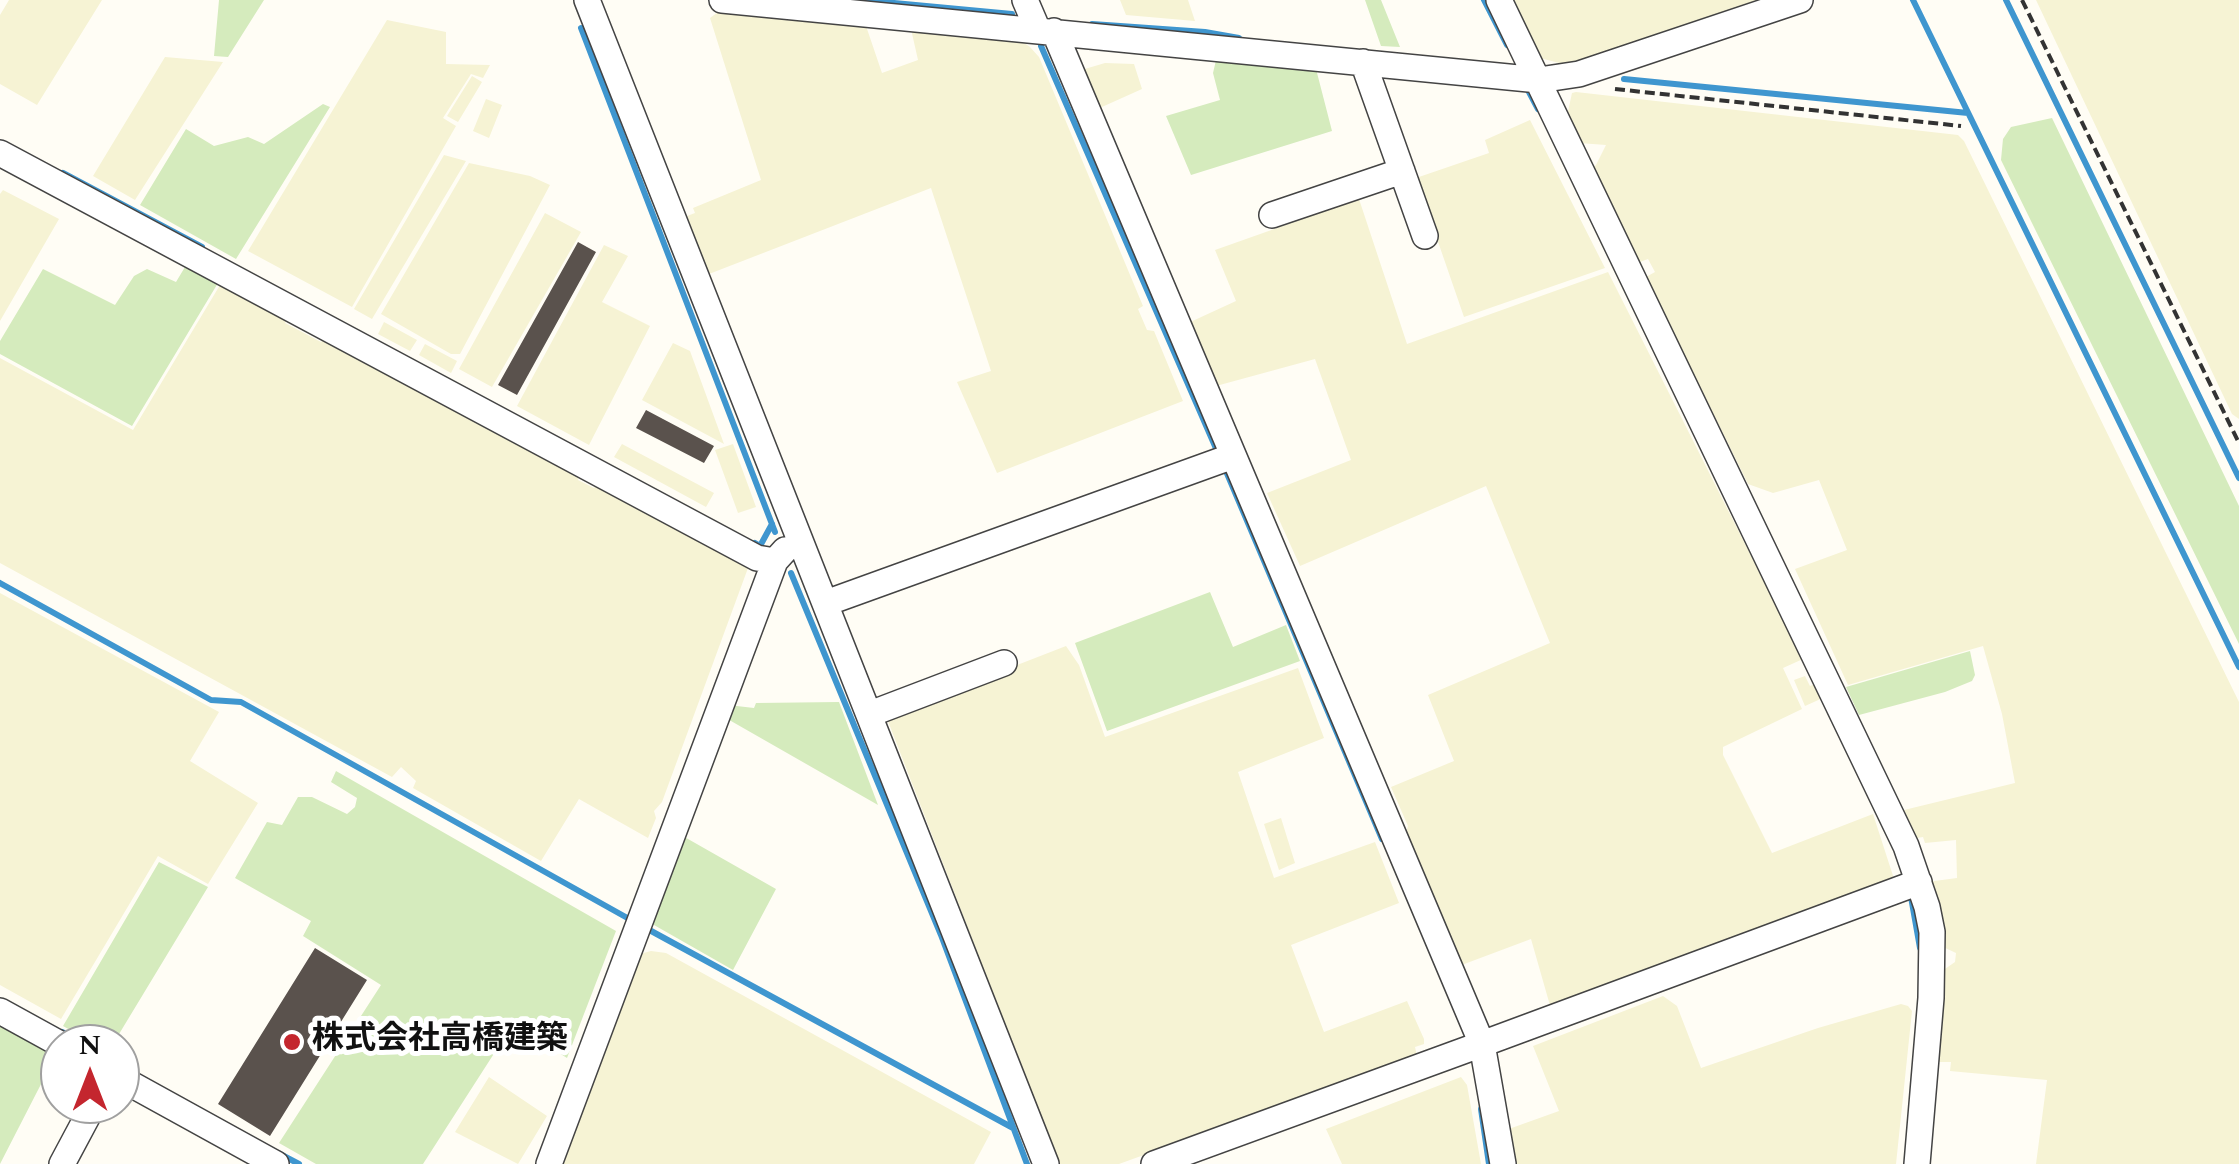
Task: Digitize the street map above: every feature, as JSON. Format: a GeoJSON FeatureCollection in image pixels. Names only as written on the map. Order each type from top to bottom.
{"type":"FeatureCollection","features":[{"type":"Feature","properties":{"kind":"street"},"geometry":{"type":"LineString","coordinates":[[587,0],[1046,1164]]}},
{"type":"Feature","properties":{"kind":"street"},"geometry":{"type":"LineString","coordinates":[[722,0],[1539,80],[1579,74],[1800,0]]}},
{"type":"Feature","properties":{"kind":"street"},"geometry":{"type":"LineString","coordinates":[[1024,0],[1045,29],[1224,458],[1482,1044],[1503,1164]]}},
{"type":"Feature","properties":{"kind":"street"},"geometry":{"type":"LineString","coordinates":[[1499,0],[1906,846],[1912,885],[1932,932],[1917,1164]]}},
{"type":"Feature","properties":{"kind":"street"},"geometry":{"type":"LineString","coordinates":[[1363,62],[1425,236]]}},
{"type":"Feature","properties":{"kind":"street"},"geometry":{"type":"LineString","coordinates":[[0,153],[766,560]]}},
{"type":"Feature","properties":{"kind":"street"},"geometry":{"type":"LineString","coordinates":[[1272,215],[1402,171]]}},
{"type":"Feature","properties":{"kind":"street"},"geometry":{"type":"LineString","coordinates":[[826,602],[1224,458]]}},
{"type":"Feature","properties":{"kind":"street"},"geometry":{"type":"LineString","coordinates":[[549,1164],[766,560],[798,535]]}},
{"type":"Feature","properties":{"kind":"street"},"geometry":{"type":"LineString","coordinates":[[870,714],[1004,662]]}},
{"type":"Feature","properties":{"kind":"street"},"geometry":{"type":"LineString","coordinates":[[1154,1164],[1912,885]]}},
{"type":"Feature","properties":{"kind":"street"},"geometry":{"type":"LineString","coordinates":[[0,1011],[40,1033]]}},
{"type":"Feature","properties":{"kind":"street"},"geometry":{"type":"LineString","coordinates":[[140,1089],[276,1164]]}},
{"type":"Feature","properties":{"kind":"street"},"geometry":{"type":"LineString","coordinates":[[62,1164],[83,1124]]}},
{"type":"Feature","properties":{"kind":"path"},"geometry":{"type":"LineString","coordinates":[[2022,0],[2239,443]]}},
{"type":"Feature","properties":{"kind":"path"},"geometry":{"type":"LineString","coordinates":[[1579,74],[1609,88],[1961,126]]}},
{"type":"Feature","properties":{"kind":"shaded area"},"geometry":{"type":"Polygon","coordinates":[[[9,0],[102,0],[37,105],[0,84],[0,15],[9,0]]]}},
{"type":"Feature","properties":{"kind":"shaded area"},"geometry":{"type":"Polygon","coordinates":[[[1120,0],[1188,0],[1195,21],[1126,15],[1120,0]]]}},
{"type":"Feature","properties":{"kind":"shaded area"},"geometry":{"type":"Polygon","coordinates":[[[1510,0],[1765,0],[1571,66],[1536,57],[1510,0]]]}},
{"type":"Feature","properties":{"kind":"shaded area"},"geometry":{"type":"Polygon","coordinates":[[[2036,0],[2239,0],[2239,419],[2232,414],[2036,0]]]}},
{"type":"Feature","properties":{"kind":"shaded area"},"geometry":{"type":"Polygon","coordinates":[[[718,12],[866,26],[882,73],[918,60],[911,29],[1020,40],[1030,47],[1039,57],[1143,306],[1138,309],[1147,330],[1154,331],[1183,401],[997,473],[957,382],[991,371],[931,188],[709,274],[687,216],[695,213],[693,208],[761,180],[710,18],[718,12]]]}},
{"type":"Feature","properties":{"kind":"shaded area"},"geometry":{"type":"Polygon","coordinates":[[[387,20],[446,32],[446,64],[490,65],[483,78],[471,74],[443,118],[456,126],[352,307],[248,251],[387,20]]]}},
{"type":"Feature","properties":{"kind":"shaded area"},"geometry":{"type":"Polygon","coordinates":[[[165,57],[223,62],[135,200],[93,176],[165,57]]]}},
{"type":"Feature","properties":{"kind":"shaded area"},"geometry":{"type":"Polygon","coordinates":[[[1105,63],[1134,64],[1142,89],[1093,111],[1078,71],[1105,63]]]}},
{"type":"Feature","properties":{"kind":"shaded area"},"geometry":{"type":"Polygon","coordinates":[[[472,76],[482,82],[458,122],[447,116],[472,76]]]}},
{"type":"Feature","properties":{"kind":"shaded area"},"geometry":{"type":"Polygon","coordinates":[[[1572,93],[1958,135],[1964,141],[2239,702],[2239,1164],[2036,1164],[2047,1080],[1950,1071],[1951,1062],[1938,1062],[1942,971],[1955,962],[1956,953],[1941,946],[1927,882],[1957,878],[1956,840],[1925,843],[1923,837],[1917,838],[1904,810],[2015,783],[2002,714],[1983,646],[1848,685],[1795,569],[1847,550],[1819,480],[1773,493],[1748,484],[1646,277],[1655,272],[1648,259],[1637,263],[1590,170],[1606,145],[1579,143],[1567,116],[1572,93]]]}},
{"type":"Feature","properties":{"kind":"shaded area"},"geometry":{"type":"Polygon","coordinates":[[[486,99],[502,105],[489,138],[473,131],[486,99]]]}},
{"type":"Feature","properties":{"kind":"shaded area"},"geometry":{"type":"Polygon","coordinates":[[[1530,120],[1605,268],[1464,317],[1416,178],[1489,153],[1485,140],[1530,120]]]}},
{"type":"Feature","properties":{"kind":"shaded area"},"geometry":{"type":"Polygon","coordinates":[[[444,155],[466,161],[372,319],[354,309],[444,155]]]}},
{"type":"Feature","properties":{"kind":"shaded area"},"geometry":{"type":"Polygon","coordinates":[[[469,163],[530,176],[550,185],[460,354],[451,354],[381,314],[469,163]]]}},
{"type":"Feature","properties":{"kind":"shaded area"},"geometry":{"type":"Polygon","coordinates":[[[3,190],[59,219],[0,321],[0,194],[3,190]]]}},
{"type":"Feature","properties":{"kind":"shaded area"},"geometry":{"type":"Polygon","coordinates":[[[1359,199],[1407,344],[1608,272],[1803,659],[1783,668],[1802,709],[1723,747],[1723,755],[1772,853],[1873,814],[1895,882],[1551,1009],[1531,939],[1459,966],[1404,838],[1408,826],[1391,787],[1454,761],[1428,695],[1550,643],[1486,486],[1300,566],[1267,493],[1351,460],[1315,359],[1216,386],[1186,324],[1236,301],[1215,250],[1359,199]]]}},
{"type":"Feature","properties":{"kind":"shaded area"},"geometry":{"type":"Polygon","coordinates":[[[545,213],[581,232],[492,387],[459,369],[545,213]]]}},
{"type":"Feature","properties":{"kind":"shaded area"},"geometry":{"type":"Polygon","coordinates":[[[604,245],[628,256],[602,302],[650,326],[589,445],[517,406],[604,245]]]}},
{"type":"Feature","properties":{"kind":"shaded area"},"geometry":{"type":"Polygon","coordinates":[[[223,280],[289,315],[285,323],[321,342],[326,336],[579,473],[578,480],[594,488],[598,482],[748,568],[662,802],[654,811],[656,818],[648,838],[579,799],[541,861],[413,788],[416,781],[401,767],[392,777],[0,563],[0,358],[133,430],[223,280]]]}},
{"type":"Feature","properties":{"kind":"shaded area"},"geometry":{"type":"Polygon","coordinates":[[[384,322],[417,340],[410,351],[378,334],[384,322]]]}},
{"type":"Feature","properties":{"kind":"shaded area"},"geometry":{"type":"Polygon","coordinates":[[[673,343],[690,351],[724,444],[642,400],[673,343]]]}},
{"type":"Feature","properties":{"kind":"shaded area"},"geometry":{"type":"Polygon","coordinates":[[[425,344],[457,361],[451,373],[419,355],[425,344]]]}},
{"type":"Feature","properties":{"kind":"shaded area"},"geometry":{"type":"Polygon","coordinates":[[[622,444],[714,493],[706,507],[614,457],[622,444]]]}},
{"type":"Feature","properties":{"kind":"shaded area"},"geometry":{"type":"Polygon","coordinates":[[[733,444],[756,507],[738,513],[715,450],[733,444]]]}},
{"type":"Feature","properties":{"kind":"shaded area"},"geometry":{"type":"Polygon","coordinates":[[[0,593],[219,712],[190,761],[258,803],[208,884],[158,856],[61,1019],[0,985],[0,593]]]}},
{"type":"Feature","properties":{"kind":"shaded area"},"geometry":{"type":"Polygon","coordinates":[[[1066,646],[1079,665],[1105,737],[1298,668],[1324,738],[1238,772],[1274,878],[1375,842],[1399,903],[1291,945],[1324,1032],[1407,1001],[1424,1039],[1424,1044],[1415,1047],[1417,1056],[1119,1164],[1059,1164],[886,716],[1066,646]]]}},
{"type":"Feature","properties":{"kind":"shaded area"},"geometry":{"type":"Polygon","coordinates":[[[1805,676],[1810,686],[1817,683],[1825,697],[1805,706],[1794,680],[1805,676]]]}},
{"type":"Feature","properties":{"kind":"shaded area"},"geometry":{"type":"Polygon","coordinates":[[[1281,818],[1295,863],[1279,870],[1264,824],[1281,818]]]}},
{"type":"Feature","properties":{"kind":"shaded area"},"geometry":{"type":"Polygon","coordinates":[[[666,953],[991,1132],[974,1164],[560,1164],[640,954],[666,953]]]}},
{"type":"Feature","properties":{"kind":"shaded area"},"geometry":{"type":"Polygon","coordinates":[[[1663,996],[1677,1006],[1701,1068],[1818,1028],[1901,1004],[1908,1006],[1912,1011],[1896,1164],[1513,1164],[1506,1130],[1559,1111],[1533,1046],[1663,996]]]}},
{"type":"Feature","properties":{"kind":"shaded area"},"geometry":{"type":"Polygon","coordinates":[[[489,1077],[547,1116],[518,1164],[455,1132],[489,1077]]]}},
{"type":"Feature","properties":{"kind":"shaded area"},"geometry":{"type":"Polygon","coordinates":[[[1461,1077],[1467,1085],[1481,1164],[1342,1164],[1326,1129],[1461,1077]]]}},
{"type":"Feature","properties":{"kind":"green space"},"geometry":{"type":"Polygon","coordinates":[[[219,0],[264,0],[228,57],[214,56],[219,0]]]}},
{"type":"Feature","properties":{"kind":"green space"},"geometry":{"type":"Polygon","coordinates":[[[1365,0],[1381,0],[1400,47],[1381,46],[1365,0]]]}},
{"type":"Feature","properties":{"kind":"green space"},"geometry":{"type":"Polygon","coordinates":[[[1217,56],[1315,65],[1332,131],[1191,175],[1166,116],[1220,100],[1213,73],[1217,56]]]}},
{"type":"Feature","properties":{"kind":"green space"},"geometry":{"type":"Polygon","coordinates":[[[323,104],[330,107],[236,259],[140,205],[186,129],[214,146],[248,137],[264,144],[323,104]]]}},
{"type":"Feature","properties":{"kind":"green space"},"geometry":{"type":"Polygon","coordinates":[[[2052,118],[2239,506],[2239,644],[2001,160],[2003,139],[2011,127],[2052,118]]]}},
{"type":"Feature","properties":{"kind":"green space"},"geometry":{"type":"Polygon","coordinates":[[[188,262],[221,278],[132,426],[0,354],[0,341],[43,269],[115,305],[134,276],[147,269],[176,282],[188,262]]]}},
{"type":"Feature","properties":{"kind":"green space"},"geometry":{"type":"Polygon","coordinates":[[[1210,592],[1233,647],[1286,625],[1300,661],[1107,731],[1075,643],[1210,592]]]}},
{"type":"Feature","properties":{"kind":"green space"},"geometry":{"type":"Polygon","coordinates":[[[1970,651],[1975,675],[1972,681],[1945,692],[1859,715],[1846,687],[1970,651]]]}},
{"type":"Feature","properties":{"kind":"green space"},"geometry":{"type":"Polygon","coordinates":[[[839,702],[878,805],[724,717],[728,705],[754,708],[756,703],[839,702]]]}},
{"type":"Feature","properties":{"kind":"green space"},"geometry":{"type":"Polygon","coordinates":[[[336,771],[616,931],[567,1058],[513,1024],[423,1164],[316,1164],[279,1143],[381,985],[303,936],[311,921],[235,878],[267,822],[282,825],[298,797],[312,797],[347,814],[355,807],[357,798],[331,782],[336,771]]]}},
{"type":"Feature","properties":{"kind":"green space"},"geometry":{"type":"Polygon","coordinates":[[[681,835],[776,889],[733,970],[647,921],[681,835]]]}},
{"type":"Feature","properties":{"kind":"green space"},"geometry":{"type":"Polygon","coordinates":[[[159,862],[208,887],[125,1024],[64,1024],[159,862]]]}},
{"type":"Feature","properties":{"kind":"green space"},"geometry":{"type":"Polygon","coordinates":[[[0,1021],[40,1043],[40,1086],[0,1164],[0,1021]]]}},
{"type":"Feature","properties":{"kind":"building"},"geometry":{"type":"Polygon","coordinates":[[[578,242],[596,252],[517,395],[498,385],[578,242]]]}},
{"type":"Feature","properties":{"kind":"building"},"geometry":{"type":"Polygon","coordinates":[[[646,410],[714,446],[704,463],[636,428],[646,410]]]}},
{"type":"Feature","properties":{"kind":"building","name":"株式会社高橋建築"},"geometry":{"type":"Polygon","coordinates":[[[315,948],[367,980],[270,1136],[218,1104],[315,948]]]}},
{"type":"Feature","properties":{"kind":"waterway"},"geometry":{"type":"LineString","coordinates":[[862,0],[1012,14]]}},
{"type":"Feature","properties":{"kind":"waterway"},"geometry":{"type":"LineString","coordinates":[[1484,0],[1507,45]]}},
{"type":"Feature","properties":{"kind":"waterway"},"geometry":{"type":"LineString","coordinates":[[1913,0],[2239,667]]}},
{"type":"Feature","properties":{"kind":"waterway"},"geometry":{"type":"LineString","coordinates":[[2006,0],[2239,478]]}},
{"type":"Feature","properties":{"kind":"waterway"},"geometry":{"type":"LineString","coordinates":[[1092,24],[1239,38]]}},
{"type":"Feature","properties":{"kind":"waterway"},"geometry":{"type":"LineString","coordinates":[[581,28],[775,532]]}},
{"type":"Feature","properties":{"kind":"waterway"},"geometry":{"type":"LineString","coordinates":[[1041,46],[1218,453]]}},
{"type":"Feature","properties":{"kind":"waterway"},"geometry":{"type":"LineString","coordinates":[[1624,79],[1968,113]]}},
{"type":"Feature","properties":{"kind":"waterway"},"geometry":{"type":"LineString","coordinates":[[1529,92],[1538,109]]}},
{"type":"Feature","properties":{"kind":"waterway"},"geometry":{"type":"LineString","coordinates":[[63,173],[202,247]]}},
{"type":"Feature","properties":{"kind":"waterway"},"geometry":{"type":"LineString","coordinates":[[1223,464],[1382,839]]}},
{"type":"Feature","properties":{"kind":"waterway"},"geometry":{"type":"LineString","coordinates":[[755,543],[760,546],[772,524]]}},
{"type":"Feature","properties":{"kind":"waterway"},"geometry":{"type":"LineString","coordinates":[[791,573],[941,935],[1027,1164]]}},
{"type":"Feature","properties":{"kind":"waterway"},"geometry":{"type":"LineString","coordinates":[[0,583],[211,700],[241,702],[631,920]]}},
{"type":"Feature","properties":{"kind":"waterway"},"geometry":{"type":"LineString","coordinates":[[1911,897],[1920,948]]}},
{"type":"Feature","properties":{"kind":"waterway"},"geometry":{"type":"LineString","coordinates":[[642,926],[1013,1128]]}},
{"type":"Feature","properties":{"kind":"waterway"},"geometry":{"type":"LineString","coordinates":[[1481,1109],[1489,1164]]}},
{"type":"Feature","properties":{"kind":"waterway"},"geometry":{"type":"LineString","coordinates":[[278,1153],[299,1164]]}},
{"type":"Feature","properties":{"kind":"place","name":"株式会社高橋建築"},"geometry":{"type":"Point","coordinates":[292,1042]}}]}
